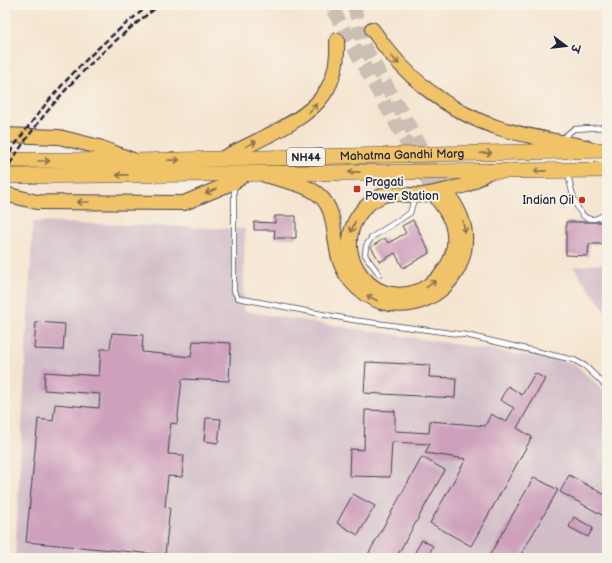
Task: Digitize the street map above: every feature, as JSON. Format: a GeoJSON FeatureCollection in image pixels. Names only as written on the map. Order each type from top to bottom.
{"type":"FeatureCollection","features":[{"type":"Feature","properties":{"kind":"highway","name":"Mahatma Gandhi Marg"},"geometry":{"type":"LineString","coordinates":[[5,160],[135,161],[604,151]]}},
{"type":"Feature","properties":{"kind":"highway","name":"Mahatma Gandhi Marg"},"geometry":{"type":"LineString","coordinates":[[5,176],[246,176],[607,170]]}},
{"type":"Feature","properties":{"kind":"main road"},"geometry":{"type":"LineString","coordinates":[[372,29],[404,69],[421,85],[444,102],[470,116],[498,128],[604,151]]}},
{"type":"Feature","properties":{"kind":"main road"},"geometry":{"type":"LineString","coordinates":[[221,159],[292,123],[312,109],[323,95],[332,78],[337,59],[337,40]]}},
{"type":"Feature","properties":{"kind":"main road"},"geometry":{"type":"LineString","coordinates":[[5,135],[59,137],[99,146],[135,161]]}},
{"type":"Feature","properties":{"kind":"main road"},"geometry":{"type":"LineString","coordinates":[[5,194],[37,202],[184,203],[246,176],[307,188],[319,195],[327,204],[332,216],[338,257],[348,277],[357,287],[371,298],[396,305],[413,304],[437,294],[450,282],[460,267],[464,250],[464,229],[458,209],[442,195],[454,232],[453,248],[449,263],[440,276],[428,287],[412,293],[396,294],[382,291],[370,284],[364,279],[356,268],[350,247],[351,232],[360,212],[377,198],[391,193],[422,195],[466,185],[490,171]]}},
{"type":"Feature","properties":{"kind":"lane"},"geometry":{"type":"LineString","coordinates":[[559,142],[574,129],[607,127]]}},
{"type":"Feature","properties":{"kind":"lane"},"geometry":{"type":"LineString","coordinates":[[568,171],[578,208],[583,217],[591,219],[601,217],[607,212]]}},
{"type":"Feature","properties":{"kind":"lane"},"geometry":{"type":"LineString","coordinates":[[246,176],[234,291],[238,298],[353,320],[466,335],[574,360],[584,366],[607,387]]}},
{"type":"Feature","properties":{"kind":"lane"},"geometry":{"type":"LineString","coordinates":[[379,274],[365,255],[366,246],[372,237],[410,213],[415,195]]}},
{"type":"Feature","properties":{"kind":"shaded area"},"geometry":{"type":"Polygon","coordinates":[[[33,222],[245,229],[243,311],[574,363],[607,394],[607,558],[32,558],[15,556],[33,222]]]}},
{"type":"Feature","properties":{"kind":"shaded area"},"geometry":{"type":"Polygon","coordinates":[[[607,263],[607,313],[573,267],[607,263]]]}},
{"type":"Feature","properties":{"kind":"building"},"geometry":{"type":"Polygon","coordinates":[[[275,216],[296,216],[296,238],[274,238],[275,230],[254,230],[254,222],[275,223],[275,216]]]}},
{"type":"Feature","properties":{"kind":"building"},"geometry":{"type":"Polygon","coordinates":[[[413,220],[430,253],[403,268],[395,253],[380,262],[371,247],[385,238],[388,243],[406,233],[402,226],[413,220]]]}},
{"type":"Feature","properties":{"kind":"building"},"geometry":{"type":"Polygon","coordinates":[[[566,222],[604,222],[603,244],[589,244],[588,256],[566,255],[566,222]]]}},
{"type":"Feature","properties":{"kind":"building"},"geometry":{"type":"Polygon","coordinates":[[[36,322],[65,324],[63,350],[34,349],[36,322]]]}},
{"type":"Feature","properties":{"kind":"building"},"geometry":{"type":"Polygon","coordinates":[[[112,333],[143,335],[142,352],[191,357],[193,341],[231,343],[229,381],[182,379],[177,424],[171,423],[168,454],[184,455],[182,477],[168,476],[165,507],[170,508],[165,555],[26,542],[38,419],[53,421],[55,404],[99,408],[100,394],[44,390],[45,372],[99,376],[101,349],[110,349],[112,333]]]}},
{"type":"Feature","properties":{"kind":"building"},"geometry":{"type":"Polygon","coordinates":[[[366,362],[430,365],[429,377],[456,378],[455,398],[364,393],[366,362]]]}},
{"type":"Feature","properties":{"kind":"building"},"geometry":{"type":"Polygon","coordinates":[[[535,373],[545,379],[517,428],[532,437],[471,546],[430,523],[466,459],[425,453],[430,444],[392,442],[390,477],[349,476],[350,449],[364,450],[365,410],[395,411],[395,431],[429,433],[430,421],[485,426],[491,414],[506,422],[514,408],[500,400],[508,386],[522,395],[535,373]]]}},
{"type":"Feature","properties":{"kind":"building"},"geometry":{"type":"Polygon","coordinates":[[[206,418],[221,419],[218,443],[204,441],[206,418]]]}},
{"type":"Feature","properties":{"kind":"building"},"geometry":{"type":"Polygon","coordinates":[[[422,457],[445,470],[396,558],[366,558],[422,457]]]}},
{"type":"Feature","properties":{"kind":"building"},"geometry":{"type":"Polygon","coordinates":[[[569,475],[607,496],[607,510],[604,516],[560,492],[569,475]]]}},
{"type":"Feature","properties":{"kind":"building"},"geometry":{"type":"Polygon","coordinates":[[[534,477],[558,490],[519,558],[488,558],[534,477]]]}},
{"type":"Feature","properties":{"kind":"building"},"geometry":{"type":"Polygon","coordinates":[[[353,494],[375,506],[358,535],[337,523],[353,494]]]}},
{"type":"Feature","properties":{"kind":"building"},"geometry":{"type":"Polygon","coordinates":[[[574,517],[593,528],[588,537],[569,527],[574,517]]]}},
{"type":"Feature","properties":{"kind":"building"},"geometry":{"type":"Polygon","coordinates":[[[422,540],[433,546],[427,558],[415,552],[422,540]]]}},
{"type":"Feature","properties":{"kind":"tunnel"},"geometry":{"type":"LineString","coordinates":[[332,5],[333,10]]}},
{"type":"Feature","properties":{"kind":"tunnel"},"geometry":{"type":"LineString","coordinates":[[354,5],[363,44],[447,193]]}},
{"type":"Feature","properties":{"kind":"tunnel"},"geometry":{"type":"LineString","coordinates":[[333,10],[437,198]]}},
{"type":"Feature","properties":{"kind":"railway"},"geometry":{"type":"LineString","coordinates":[[5,160],[36,117],[70,76],[108,39],[150,5]]}},
{"type":"Feature","properties":{"kind":"railway"},"geometry":{"type":"LineString","coordinates":[[5,172],[37,124],[74,81],[94,60],[137,22],[160,5]]}},
{"type":"Feature","properties":{"kind":"place","name":"Pragati Power Station"},"geometry":{"type":"Point","coordinates":[357,189]}},
{"type":"Feature","properties":{"kind":"place","name":"Indian Oil"},"geometry":{"type":"Point","coordinates":[582,200]}}]}
